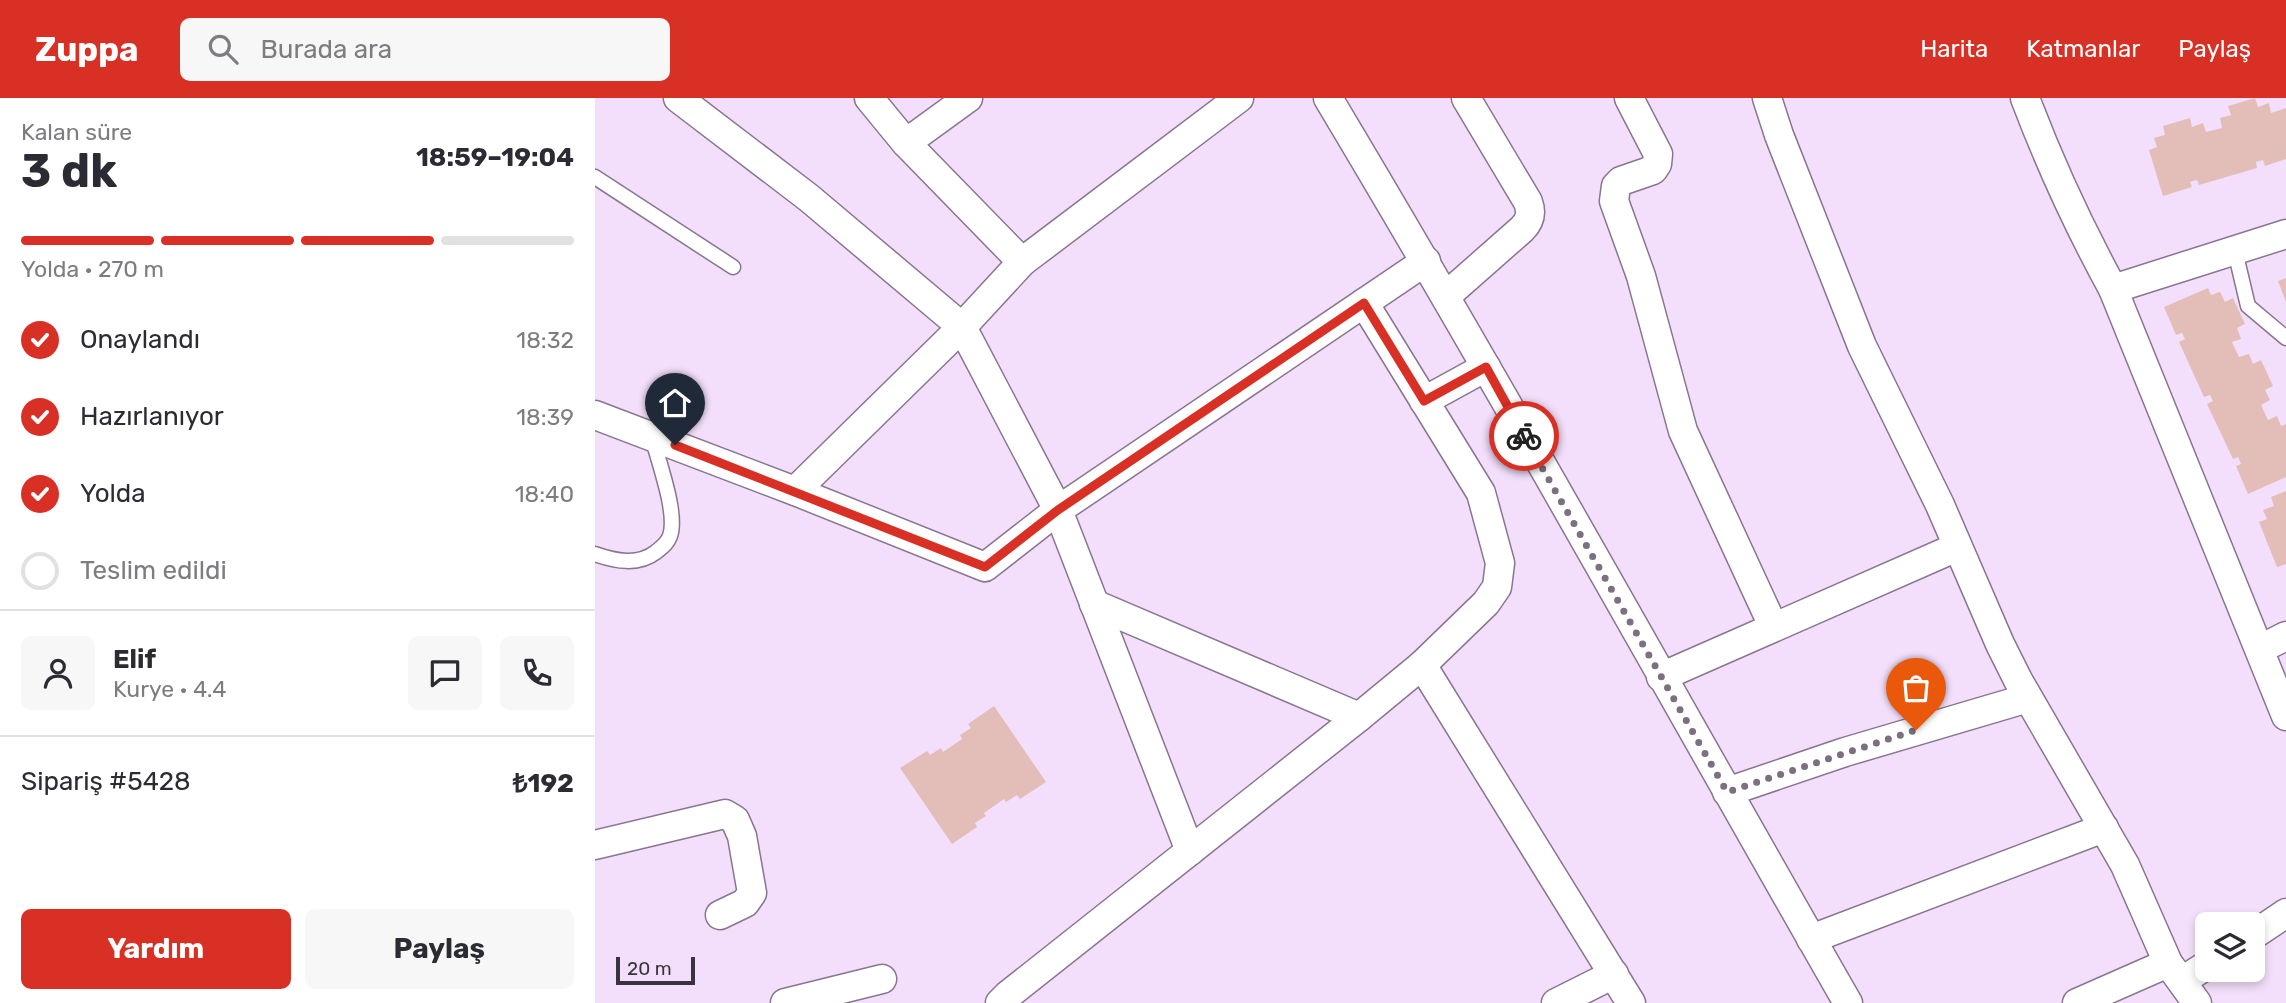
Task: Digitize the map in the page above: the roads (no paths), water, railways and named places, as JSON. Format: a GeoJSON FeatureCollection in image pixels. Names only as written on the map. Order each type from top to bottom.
{"type":"FeatureCollection","features":[{"type":"Feature","properties":{"kind":"street"},"geometry":{"type":"LineString","coordinates":[[678,98],[809,198],[962,327],[1058,510],[1190,851]]}},
{"type":"Feature","properties":{"kind":"street"},"geometry":{"type":"LineString","coordinates":[[869,98],[906,144],[1022,262]]}},
{"type":"Feature","properties":{"kind":"street"},"geometry":{"type":"LineString","coordinates":[[906,144],[968,98]]}},
{"type":"Feature","properties":{"kind":"street"},"geometry":{"type":"LineString","coordinates":[[795,491],[962,327],[1022,262],[1239,98]]}},
{"type":"Feature","properties":{"kind":"street"},"geometry":{"type":"LineString","coordinates":[[1328,98],[1426,261],[1848,1003]]}},
{"type":"Feature","properties":{"kind":"street"},"geometry":{"type":"LineString","coordinates":[[1446,296],[1522,229],[1528,223],[1530,215],[1528,202],[1465,98]]}},
{"type":"Feature","properties":{"kind":"street"},"geometry":{"type":"LineString","coordinates":[[1629,98],[1658,154],[1658,159],[1653,170],[1621,181],[1616,186],[1614,201],[1641,276],[1683,431],[1773,626]]}},
{"type":"Feature","properties":{"kind":"street"},"geometry":{"type":"LineString","coordinates":[[1767,98],[1862,346],[1940,505],[1994,631],[2028,698],[2125,865],[2182,982],[2077,1003]]}},
{"type":"Feature","properties":{"kind":"street"},"geometry":{"type":"LineString","coordinates":[[2025,98],[2049,161],[2079,226],[2113,289],[2286,716]]}},
{"type":"Feature","properties":{"kind":"street"},"geometry":{"type":"LineString","coordinates":[[2113,289],[2286,234]]}},
{"type":"Feature","properties":{"kind":"street"},"geometry":{"type":"LineString","coordinates":[[595,415],[985,567],[1058,510],[1426,261]]}},
{"type":"Feature","properties":{"kind":"street"},"geometry":{"type":"LineString","coordinates":[[1000,1003],[1422,665],[1486,603],[1497,587],[1500,563],[1481,493],[1364,303]]}},
{"type":"Feature","properties":{"kind":"street"},"geometry":{"type":"LineString","coordinates":[[1424,401],[1486,367]]}},
{"type":"Feature","properties":{"kind":"street"},"geometry":{"type":"LineString","coordinates":[[1661,677],[1957,547]]}},
{"type":"Feature","properties":{"kind":"street"},"geometry":{"type":"LineString","coordinates":[[1094,604],[1359,717]]}},
{"type":"Feature","properties":{"kind":"street"},"geometry":{"type":"LineString","coordinates":[[2260,649],[2286,636]]}},
{"type":"Feature","properties":{"kind":"street"},"geometry":{"type":"LineString","coordinates":[[1422,665],[1631,1003]]}},
{"type":"Feature","properties":{"kind":"street"},"geometry":{"type":"LineString","coordinates":[[1727,792],[1845,752],[2028,698]]}},
{"type":"Feature","properties":{"kind":"street"},"geometry":{"type":"LineString","coordinates":[[595,845],[725,814],[736,820],[742,836],[752,893],[745,903],[720,915]]}},
{"type":"Feature","properties":{"kind":"street"},"geometry":{"type":"LineString","coordinates":[[1811,939],[2104,828]]}},
{"type":"Feature","properties":{"kind":"street"},"geometry":{"type":"LineString","coordinates":[[2265,927],[2286,913]]}},
{"type":"Feature","properties":{"kind":"street"},"geometry":{"type":"LineString","coordinates":[[1556,1003],[1614,974]]}},
{"type":"Feature","properties":{"kind":"street"},"geometry":{"type":"LineString","coordinates":[[785,1003],[882,979]]}},
{"type":"Feature","properties":{"kind":"lane"},"geometry":{"type":"LineString","coordinates":[[595,177],[733,267]]}},
{"type":"Feature","properties":{"kind":"lane"},"geometry":{"type":"LineString","coordinates":[[2235,251],[2248,306],[2286,338]]}},
{"type":"Feature","properties":{"kind":"lane"},"geometry":{"type":"LineString","coordinates":[[595,554],[616,562],[648,558],[665,545],[670,536],[673,518],[652,436]]}}]}
